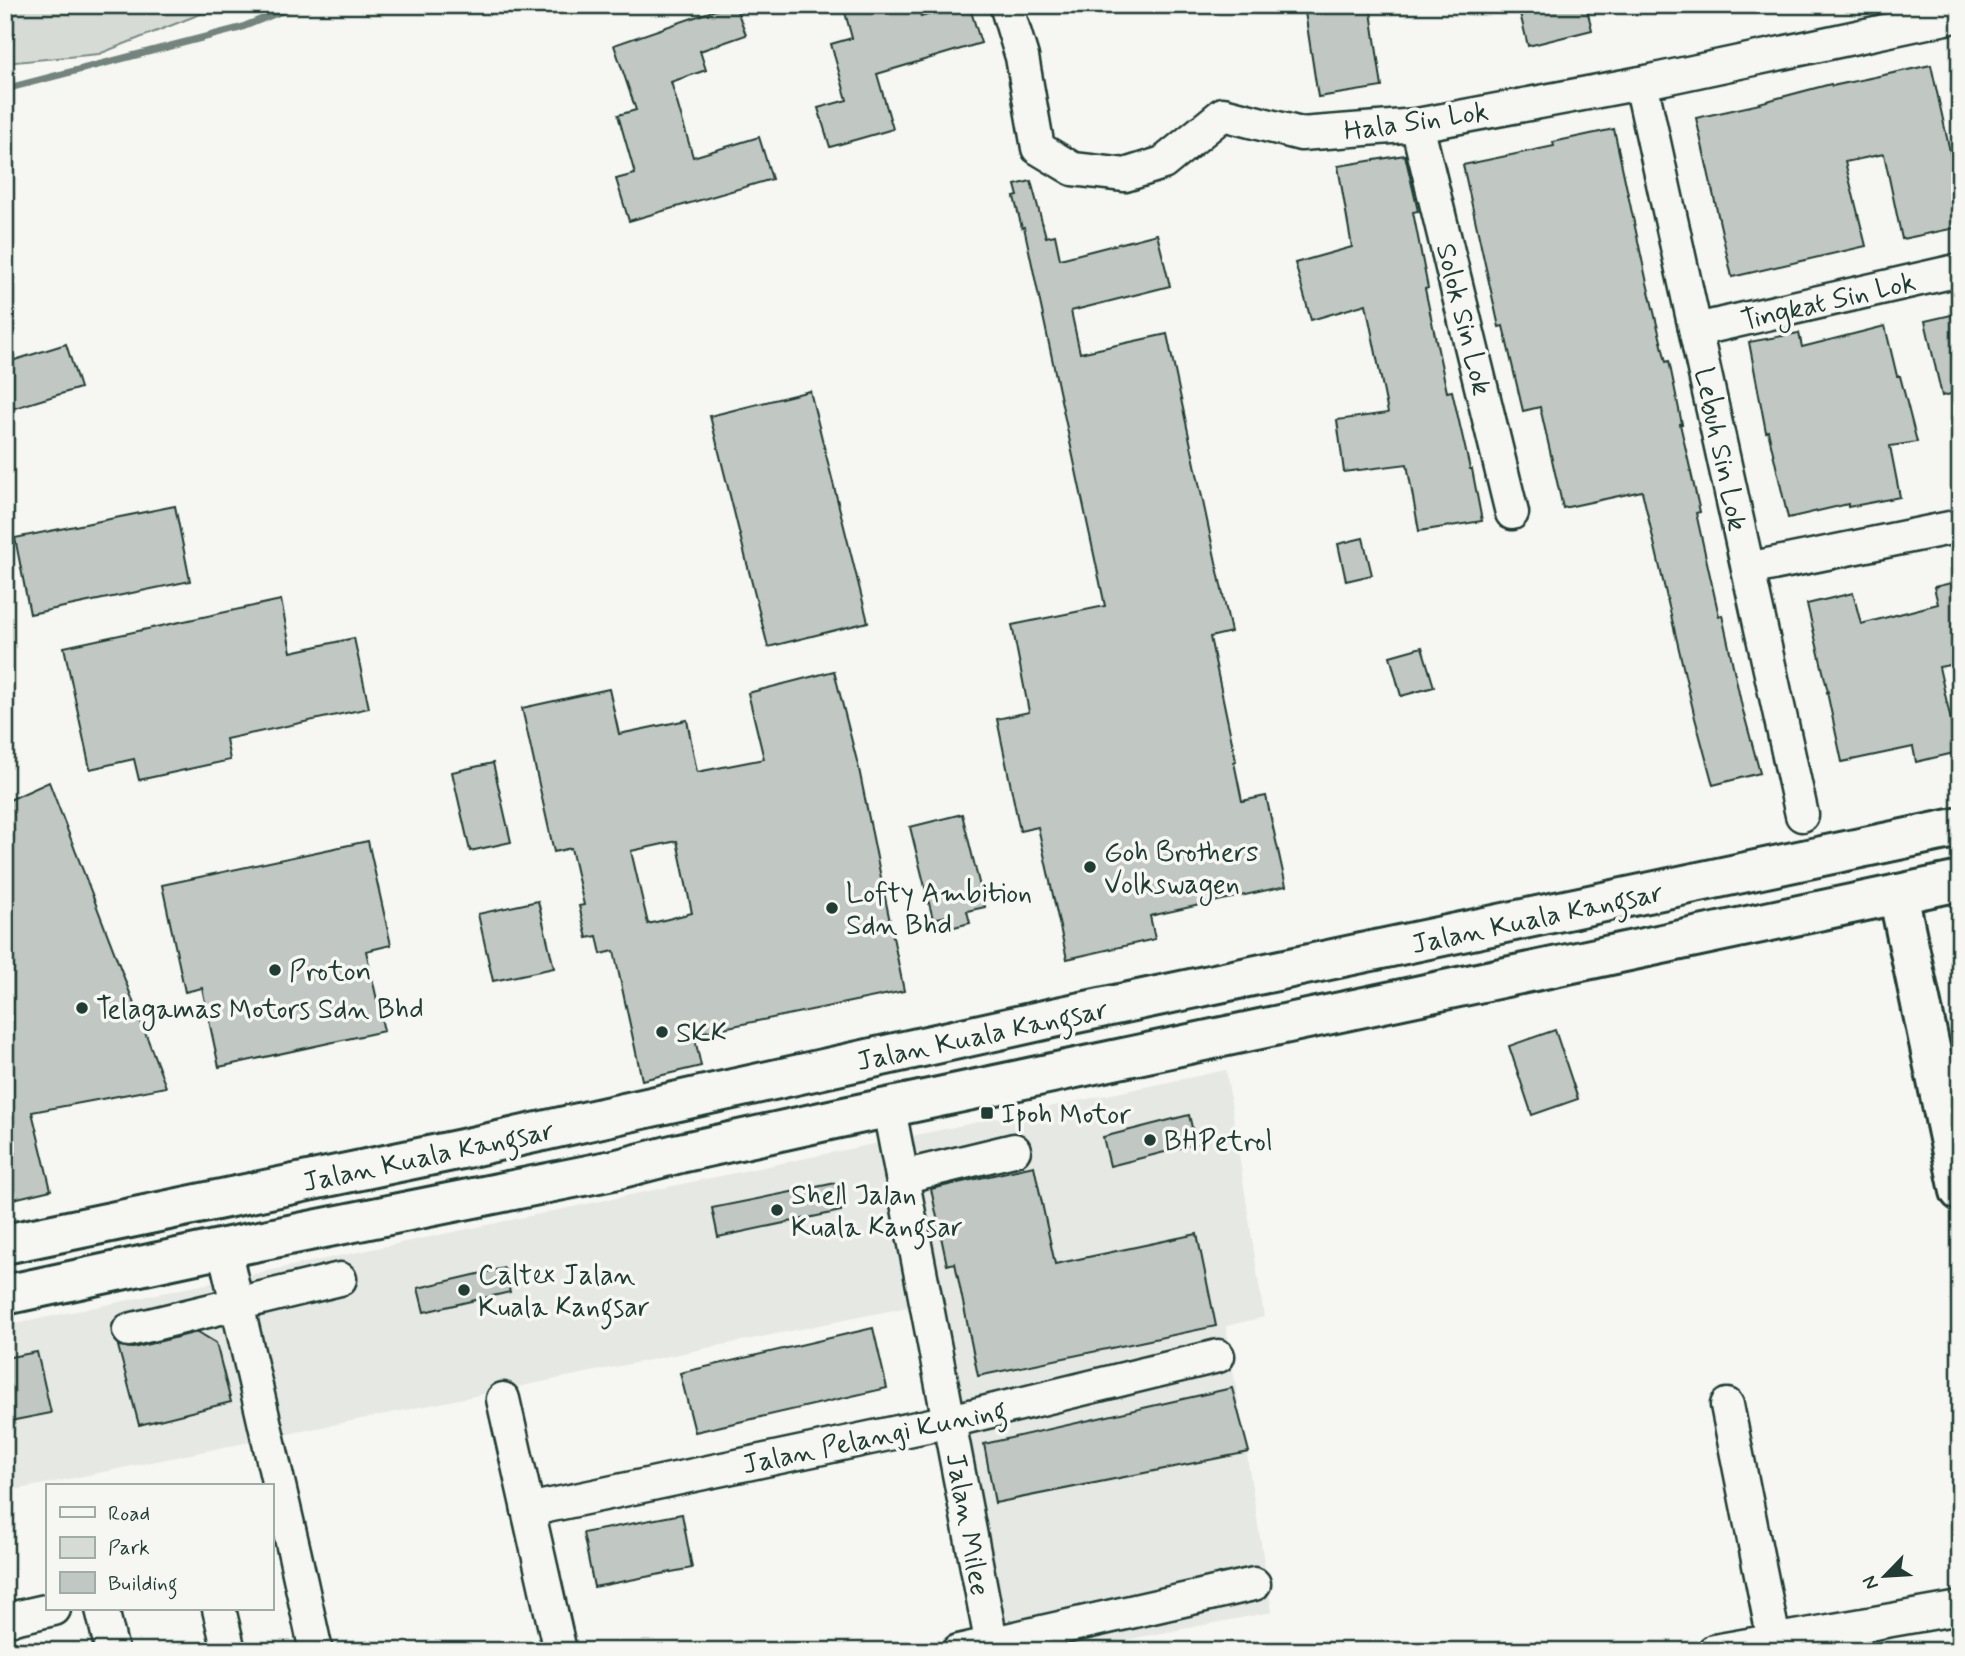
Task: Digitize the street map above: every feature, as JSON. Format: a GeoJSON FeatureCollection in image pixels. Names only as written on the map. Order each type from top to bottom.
{"type":"FeatureCollection","features":[{"type":"Feature","properties":{"kind":"main road","name":"Jalan Kuala Kangsar"},"geometry":{"type":"LineString","coordinates":[[5,1244],[462,1149],[1079,1013],[1960,827]]}},
{"type":"Feature","properties":{"kind":"main road"},"geometry":{"type":"LineString","coordinates":[[1898,894],[1908,875],[1922,858],[1943,847],[1960,843]]}},
{"type":"Feature","properties":{"kind":"main road"},"geometry":{"type":"LineString","coordinates":[[1702,882],[1719,889],[1745,888],[1863,869],[1885,878],[1898,894],[1960,1191]]}},
{"type":"Feature","properties":{"kind":"main road","name":"Jalan Kuala Kangsar"},"geometry":{"type":"LineString","coordinates":[[5,1295],[618,1169],[721,1144],[1960,881]]}},
{"type":"Feature","properties":{"kind":"street","name":"Hala Sin Lok"},"geometry":{"type":"LineString","coordinates":[[1006,5],[1022,57],[1038,148],[1073,169],[1125,175],[1163,163],[1223,114],[1301,134],[1418,125],[1641,83],[1958,17]]}},
{"type":"Feature","properties":{"kind":"street","name":"Lebuh Sin Lok"},"geometry":{"type":"LineString","coordinates":[[1641,83],[1802,815]]}},
{"type":"Feature","properties":{"kind":"street","name":"Solok Sin Lok"},"geometry":{"type":"LineString","coordinates":[[1418,125],[1511,513]]}},
{"type":"Feature","properties":{"kind":"street","name":"Tingkat Sin Lok"},"geometry":{"type":"LineString","coordinates":[[1696,330],[1960,270]]}},
{"type":"Feature","properties":{"kind":"street"},"geometry":{"type":"LineString","coordinates":[[1748,569],[1960,526]]}},
{"type":"Feature","properties":{"kind":"street","name":"Jalan Milee"},"geometry":{"type":"LineString","coordinates":[[889,1109],[992,1647]]}},
{"type":"Feature","properties":{"kind":"street"},"geometry":{"type":"LineString","coordinates":[[902,1177],[1014,1150]]}},
{"type":"Feature","properties":{"kind":"street"},"geometry":{"type":"LineString","coordinates":[[224,1248],[237,1304],[270,1484]]}},
{"type":"Feature","properties":{"kind":"street"},"geometry":{"type":"LineString","coordinates":[[130,1330],[340,1279]]}},
{"type":"Feature","properties":{"kind":"street","name":"Jalan Pelangi Kuning"},"geometry":{"type":"LineString","coordinates":[[528,1510],[950,1420],[1218,1356]]}},
{"type":"Feature","properties":{"kind":"street"},"geometry":{"type":"LineString","coordinates":[[503,1399],[560,1651]]}},
{"type":"Feature","properties":{"kind":"street"},"geometry":{"type":"LineString","coordinates":[[1727,1405],[1774,1640]]}},
{"type":"Feature","properties":{"kind":"street"},"geometry":{"type":"LineString","coordinates":[[273,1503],[283,1558],[316,1651]]}},
{"type":"Feature","properties":{"kind":"street"},"geometry":{"type":"LineString","coordinates":[[957,1651],[992,1647],[1254,1584]]}},
{"type":"Feature","properties":{"kind":"street"},"geometry":{"type":"LineString","coordinates":[[1714,1651],[1960,1608]]}},
{"type":"Feature","properties":{"kind":"street"},"geometry":{"type":"LineString","coordinates":[[5,1620],[50,1610]]}},
{"type":"Feature","properties":{"kind":"street"},"geometry":{"type":"LineString","coordinates":[[102,1610],[112,1651]]}},
{"type":"Feature","properties":{"kind":"street"},"geometry":{"type":"LineString","coordinates":[[219,1610],[229,1651]]}},
{"type":"Feature","properties":{"kind":"shaded area"},"geometry":{"type":"Polygon","coordinates":[[[1226,1070],[1264,1317],[1226,1326],[1272,1612],[1067,1651],[1012,1651],[942,1300],[5,1492],[5,1326],[1226,1070]]]}},
{"type":"Feature","properties":{"kind":"green space"},"geometry":{"type":"Polygon","coordinates":[[[5,5],[223,5],[99,54],[5,63],[5,5]]]}},
{"type":"Feature","properties":{"kind":"building"},"geometry":{"type":"Polygon","coordinates":[[[735,5],[746,35],[700,51],[706,70],[671,82],[693,157],[759,137],[772,179],[629,221],[616,179],[635,174],[618,115],[636,110],[614,45],[735,5]]]}},
{"type":"Feature","properties":{"kind":"building"},"geometry":{"type":"Polygon","coordinates":[[[843,5],[918,5],[921,17],[960,5],[969,5],[981,43],[877,74],[893,129],[830,147],[818,108],[847,100],[831,44],[852,38],[843,5]]]}},
{"type":"Feature","properties":{"kind":"building"},"geometry":{"type":"Polygon","coordinates":[[[1349,5],[1370,5],[1382,87],[1318,97],[1305,12],[1349,5]]]}},
{"type":"Feature","properties":{"kind":"building"},"geometry":{"type":"Polygon","coordinates":[[[1518,5],[1586,5],[1592,30],[1528,46],[1518,5]]]}},
{"type":"Feature","properties":{"kind":"building"},"geometry":{"type":"Polygon","coordinates":[[[1931,65],[1960,197],[1960,227],[1902,239],[1884,154],[1845,162],[1866,246],[1732,277],[1696,118],[1831,84],[1832,86],[1931,65]]]}},
{"type":"Feature","properties":{"kind":"building"},"geometry":{"type":"Polygon","coordinates":[[[1614,129],[1647,283],[1666,362],[1669,361],[1700,512],[1696,513],[1719,616],[1722,615],[1760,773],[1713,785],[1642,491],[1563,508],[1540,407],[1523,411],[1503,326],[1499,327],[1463,165],[1554,146],[1553,142],[1614,129]]]}},
{"type":"Feature","properties":{"kind":"building"},"geometry":{"type":"Polygon","coordinates":[[[1405,155],[1418,211],[1413,212],[1428,288],[1425,289],[1447,392],[1452,391],[1482,521],[1419,531],[1407,464],[1344,472],[1337,420],[1388,413],[1366,304],[1311,320],[1295,263],[1352,247],[1338,166],[1405,155]]]}},
{"type":"Feature","properties":{"kind":"building"},"geometry":{"type":"Polygon","coordinates":[[[1031,181],[1046,237],[1055,235],[1060,259],[1157,234],[1170,286],[1071,311],[1080,353],[1167,334],[1231,632],[1210,637],[1242,801],[1266,796],[1286,886],[1150,916],[1155,939],[1067,959],[1038,827],[1020,831],[997,719],[1029,712],[1012,625],[1105,606],[1024,227],[1022,228],[1014,197],[1018,196],[1015,185],[1031,181]]]}},
{"type":"Feature","properties":{"kind":"building"},"geometry":{"type":"Polygon","coordinates":[[[1960,313],[1960,392],[1942,396],[1925,321],[1960,313]]]}},
{"type":"Feature","properties":{"kind":"building"},"geometry":{"type":"Polygon","coordinates":[[[1885,326],[1917,442],[1890,446],[1900,497],[1848,507],[1848,504],[1788,518],[1768,431],[1766,432],[1749,342],[1799,333],[1802,347],[1885,326]]]}},
{"type":"Feature","properties":{"kind":"building"},"geometry":{"type":"Polygon","coordinates":[[[66,344],[80,388],[5,411],[5,363],[66,344]]]}},
{"type":"Feature","properties":{"kind":"building"},"geometry":{"type":"Polygon","coordinates":[[[810,391],[868,622],[768,647],[710,416],[810,391]]]}},
{"type":"Feature","properties":{"kind":"building"},"geometry":{"type":"Polygon","coordinates":[[[175,506],[190,581],[30,614],[15,538],[175,506]]]}},
{"type":"Feature","properties":{"kind":"building"},"geometry":{"type":"Polygon","coordinates":[[[1363,538],[1372,575],[1346,581],[1338,544],[1363,538]]]}},
{"type":"Feature","properties":{"kind":"building"},"geometry":{"type":"Polygon","coordinates":[[[1960,581],[1960,663],[1939,667],[1958,752],[1916,762],[1913,747],[1842,762],[1807,604],[1853,593],[1861,624],[1938,604],[1934,587],[1960,581]]]}},
{"type":"Feature","properties":{"kind":"building"},"geometry":{"type":"Polygon","coordinates":[[[281,600],[291,652],[354,638],[369,708],[226,739],[230,760],[139,780],[134,759],[90,769],[64,647],[281,600]]]}},
{"type":"Feature","properties":{"kind":"building"},"geometry":{"type":"Polygon","coordinates":[[[1422,647],[1434,687],[1401,696],[1390,656],[1422,647]]]}},
{"type":"Feature","properties":{"kind":"building"},"geometry":{"type":"Polygon","coordinates":[[[834,671],[859,769],[904,991],[694,1034],[701,1066],[642,1080],[614,951],[601,954],[597,936],[587,938],[579,906],[584,905],[571,848],[554,852],[522,708],[609,689],[619,734],[687,720],[697,772],[764,759],[748,693],[834,671]],[[677,841],[631,851],[648,924],[692,913],[677,841]]]}},
{"type":"Feature","properties":{"kind":"building"},"geometry":{"type":"Polygon","coordinates":[[[493,763],[511,842],[470,851],[452,772],[493,763]]]}},
{"type":"Feature","properties":{"kind":"building","name":"Telagamas Motors Sdn Bhd"},"geometry":{"type":"Polygon","coordinates":[[[49,782],[166,1087],[32,1112],[51,1190],[5,1201],[5,802],[49,782]]]}},
{"type":"Feature","properties":{"kind":"building"},"geometry":{"type":"Polygon","coordinates":[[[962,814],[985,907],[967,911],[970,923],[950,928],[947,916],[933,919],[910,827],[962,814]]]}},
{"type":"Feature","properties":{"kind":"building","name":"Proton"},"geometry":{"type":"Polygon","coordinates":[[[368,841],[391,945],[366,951],[384,1031],[219,1067],[202,988],[185,992],[162,885],[368,841]]]}},
{"type":"Feature","properties":{"kind":"building"},"geometry":{"type":"Polygon","coordinates":[[[538,901],[554,968],[493,981],[478,914],[538,901]]]}},
{"type":"Feature","properties":{"kind":"building"},"geometry":{"type":"Polygon","coordinates":[[[1555,1030],[1578,1099],[1532,1115],[1509,1046],[1555,1030]]]}},
{"type":"Feature","properties":{"kind":"building","name":"BHPetrol"},"geometry":{"type":"Polygon","coordinates":[[[1189,1115],[1196,1144],[1110,1166],[1103,1137],[1189,1115]]]}},
{"type":"Feature","properties":{"kind":"building"},"geometry":{"type":"Polygon","coordinates":[[[1034,1166],[1055,1264],[1197,1234],[1216,1326],[978,1376],[955,1263],[947,1265],[931,1189],[1034,1166]]]}},
{"type":"Feature","properties":{"kind":"building","name":"Shell Jalan Kuala Kangsar"},"geometry":{"type":"Polygon","coordinates":[[[836,1183],[841,1211],[718,1237],[712,1208],[836,1183]]]}},
{"type":"Feature","properties":{"kind":"building","name":"Caltex Jalan Kuala Kangsar"},"geometry":{"type":"Polygon","coordinates":[[[504,1268],[510,1292],[424,1312],[418,1288],[504,1268]]]}},
{"type":"Feature","properties":{"kind":"building"},"geometry":{"type":"Polygon","coordinates":[[[873,1328],[887,1388],[695,1432],[680,1373],[873,1328]]]}},
{"type":"Feature","properties":{"kind":"building"},"geometry":{"type":"Polygon","coordinates":[[[198,1332],[216,1343],[231,1402],[139,1425],[118,1346],[133,1348],[198,1332]]]}},
{"type":"Feature","properties":{"kind":"building"},"geometry":{"type":"Polygon","coordinates":[[[37,1352],[51,1413],[5,1422],[5,1358],[37,1352]]]}},
{"type":"Feature","properties":{"kind":"building"},"geometry":{"type":"Polygon","coordinates":[[[1232,1388],[1249,1452],[995,1503],[984,1444],[1232,1388]]]}},
{"type":"Feature","properties":{"kind":"building"},"geometry":{"type":"Polygon","coordinates":[[[682,1514],[692,1568],[594,1587],[583,1533],[682,1514]]]}},
{"type":"Feature","properties":{"kind":"waterway"},"geometry":{"type":"LineString","coordinates":[[5,89],[240,28],[297,5]]}},
{"type":"Feature","properties":{"kind":"place","name":"Goh Brothers Volkswagen"},"geometry":{"type":"Point","coordinates":[1090,867]}},
{"type":"Feature","properties":{"kind":"place","name":"Lofty Ambition Sdn Bhd"},"geometry":{"type":"Point","coordinates":[832,908]}},
{"type":"Feature","properties":{"kind":"place","name":"Proton"},"geometry":{"type":"Point","coordinates":[275,970]}},
{"type":"Feature","properties":{"kind":"place","name":"Telagamas Motors Sdn Bhd"},"geometry":{"type":"Point","coordinates":[82,1008]}},
{"type":"Feature","properties":{"kind":"place","name":"SKK"},"geometry":{"type":"Point","coordinates":[662,1032]}},
{"type":"Feature","properties":{"kind":"place","name":"Ipoh Motor"},"geometry":{"type":"Point","coordinates":[987,1113]}},
{"type":"Feature","properties":{"kind":"place","name":"BHPetrol"},"geometry":{"type":"Point","coordinates":[1150,1140]}},
{"type":"Feature","properties":{"kind":"place","name":"Shell Jalan Kuala Kangsar"},"geometry":{"type":"Point","coordinates":[777,1210]}},
{"type":"Feature","properties":{"kind":"place","name":"Caltex Jalan Kuala Kangsar"},"geometry":{"type":"Point","coordinates":[464,1290]}}]}
